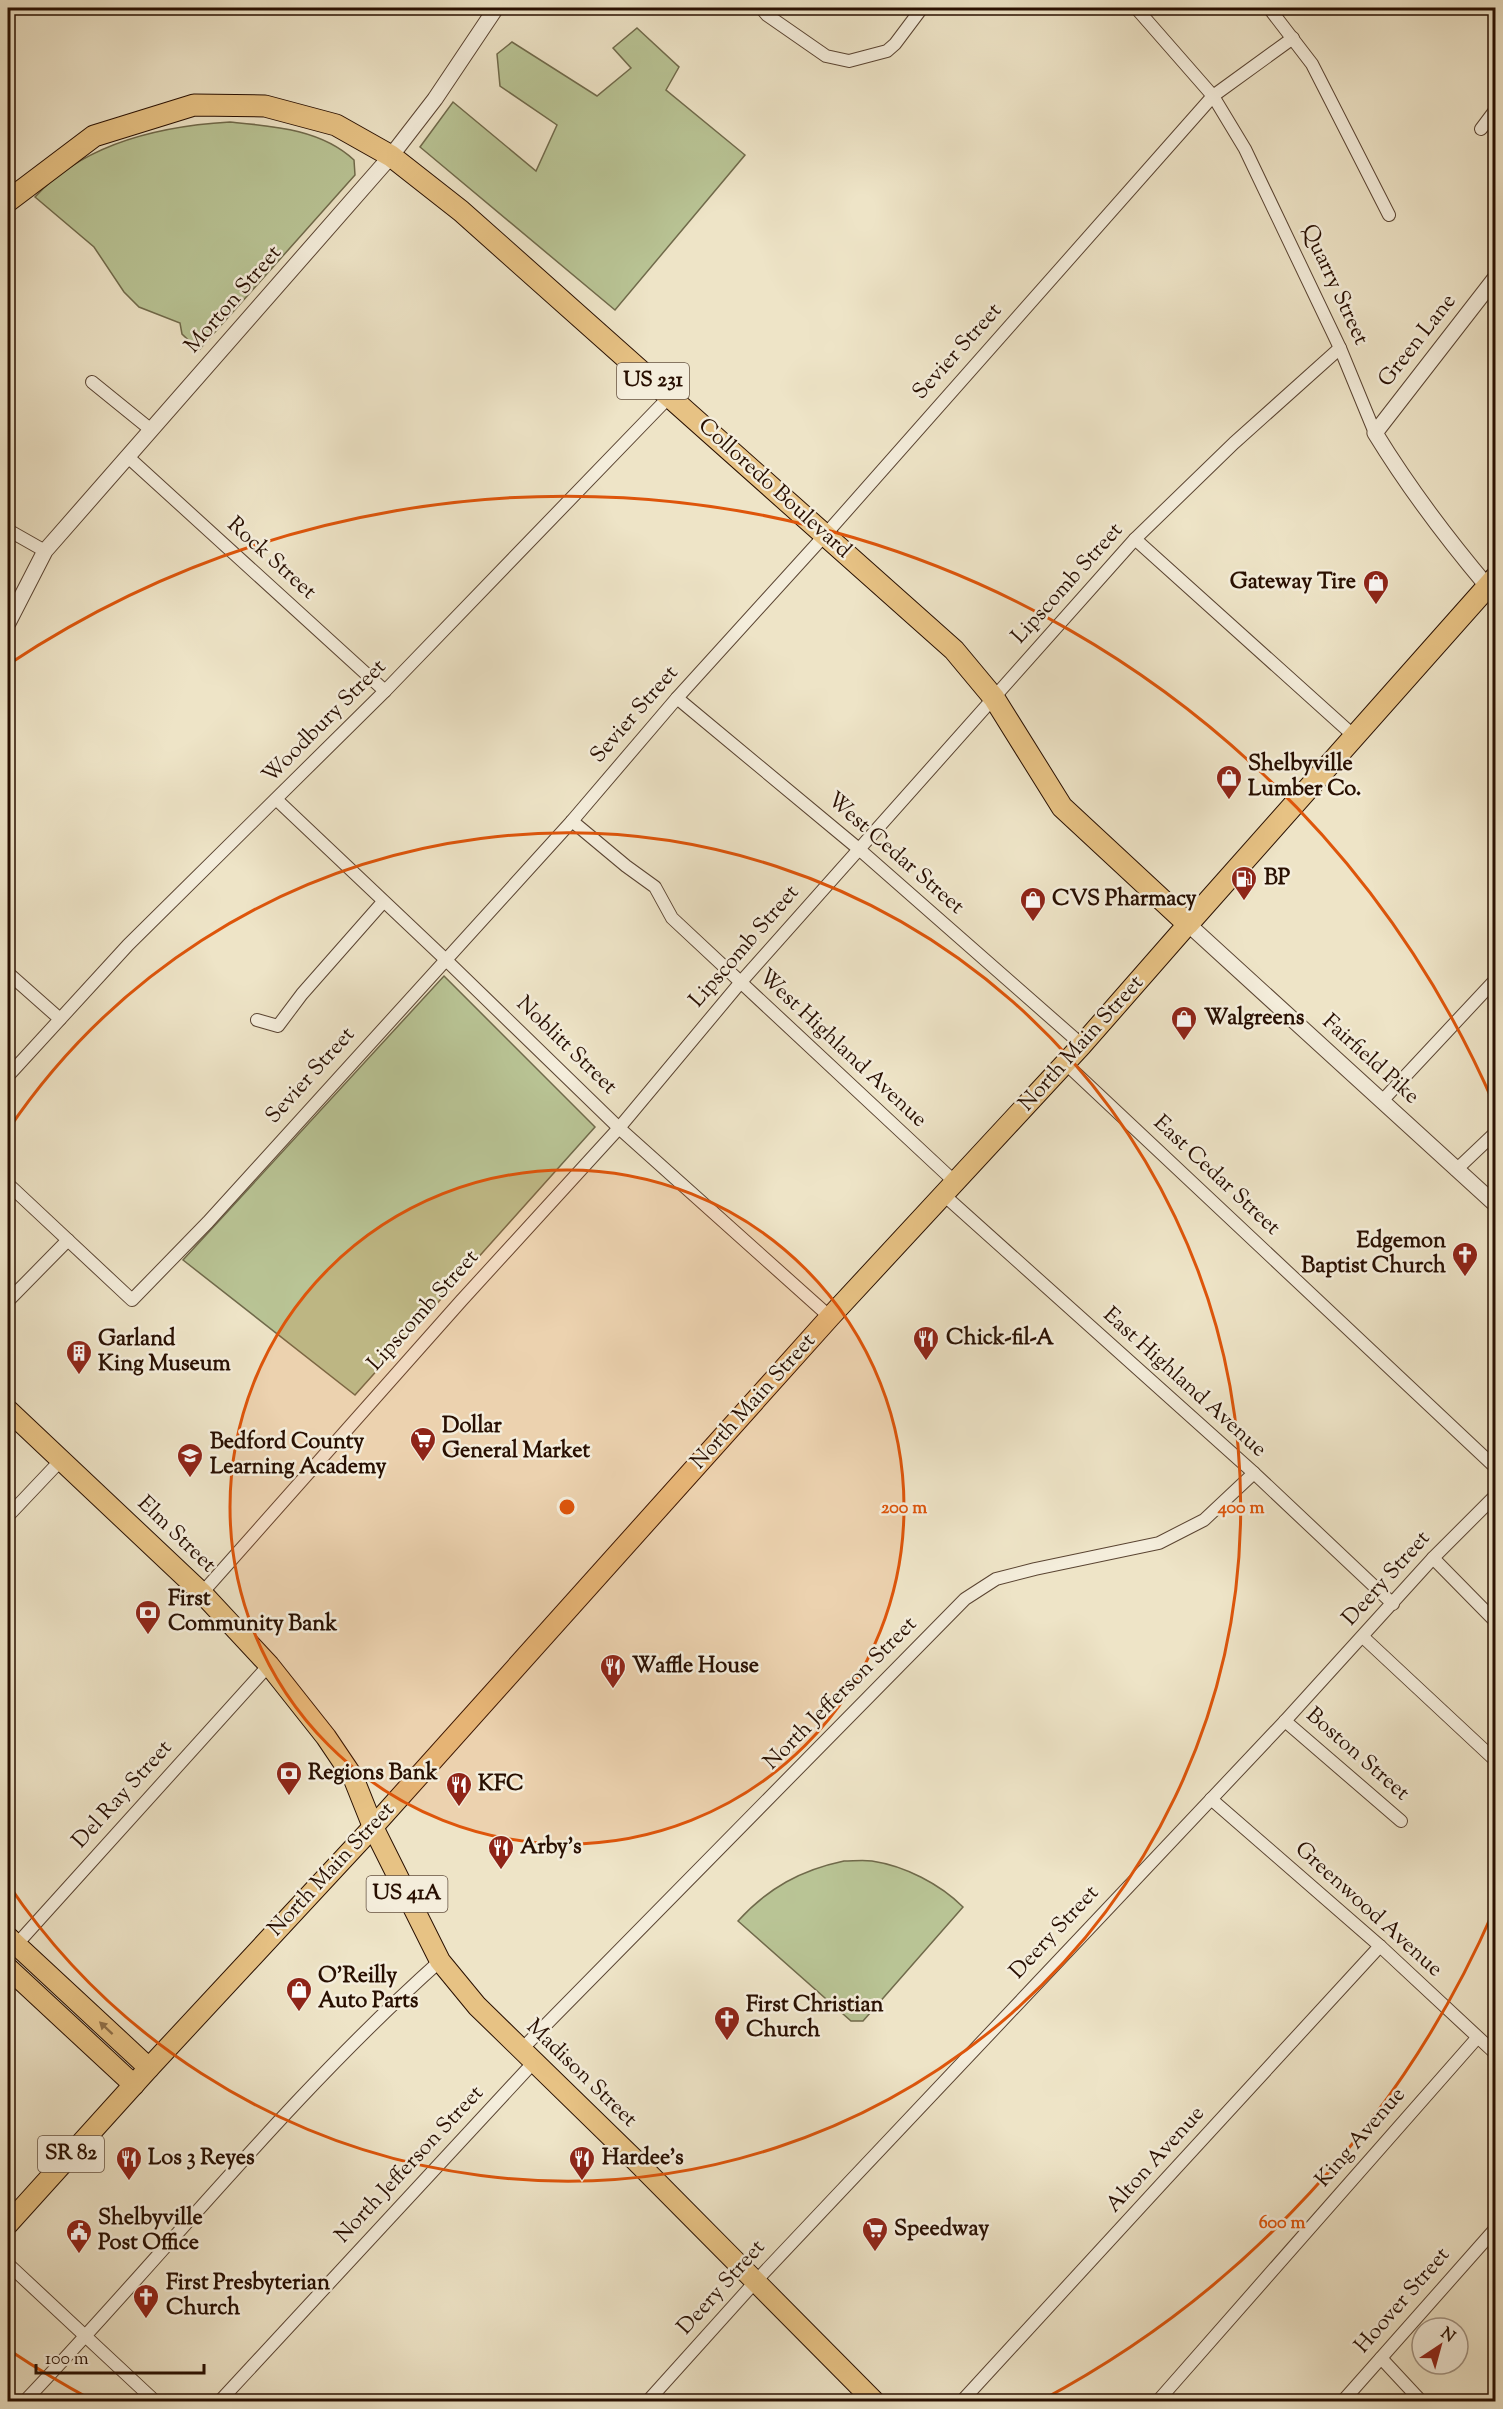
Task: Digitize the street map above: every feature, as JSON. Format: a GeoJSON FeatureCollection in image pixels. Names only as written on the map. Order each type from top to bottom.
{"type":"FeatureCollection","features":[{"type":"Feature","properties":{"kind":"highway","name":"Colloredo Boulevard"},"geometry":{"type":"LineString","coordinates":[[8,201],[93,136],[194,105],[266,106],[336,125],[391,156],[461,211],[954,650],[977,674],[994,698],[1062,807],[1188,924]]}},
{"type":"Feature","properties":{"kind":"highway","name":"North Main Street"},"geometry":{"type":"LineString","coordinates":[[1188,924],[1491,581]]}},
{"type":"Feature","properties":{"kind":"main road","name":"North Main Street"},"geometry":{"type":"LineString","coordinates":[[8,2224],[373,1827],[830,1317],[1082,1045],[1188,924]]}},
{"type":"Feature","properties":{"kind":"main road","name":"Elm Street"},"geometry":{"type":"LineString","coordinates":[[8,1410],[202,1593],[269,1665],[327,1737],[353,1777],[373,1827]]}},
{"type":"Feature","properties":{"kind":"main road","name":"Madison Street"},"geometry":{"type":"LineString","coordinates":[[373,1827],[440,1961],[477,2006],[875,2402]]}},
{"type":"Feature","properties":{"kind":"main road"},"geometry":{"type":"LineString","coordinates":[[10,1945],[149,2068]]}},
{"type":"Feature","properties":{"kind":"main road"},"geometry":{"type":"LineString","coordinates":[[8,1968],[134,2085]]}},
{"type":"Feature","properties":{"kind":"street","name":"Morton Street"},"geometry":{"type":"LineString","coordinates":[[8,623],[45,551],[391,156],[435,99],[496,8]]}},
{"type":"Feature","properties":{"kind":"street"},"geometry":{"type":"LineString","coordinates":[[761,8],[767,15],[826,57],[849,61],[887,51],[922,8]]}},
{"type":"Feature","properties":{"kind":"street","name":"Quarry Street"},"geometry":{"type":"LineString","coordinates":[[1136,8],[1213,96],[1245,149],[1340,348],[1376,433],[1405,482],[1437,527],[1491,581]]}},
{"type":"Feature","properties":{"kind":"street"},"geometry":{"type":"LineString","coordinates":[[1269,8],[1312,64],[1389,215]]}},
{"type":"Feature","properties":{"kind":"street","name":"Sevier Street"},"geometry":{"type":"LineString","coordinates":[[68,1240],[132,1300],[208,1222],[572,821],[677,698],[825,535],[1213,96],[1293,38]]}},
{"type":"Feature","properties":{"kind":"street"},"geometry":{"type":"LineString","coordinates":[[1481,129],[1496,110]]}},
{"type":"Feature","properties":{"kind":"street","name":"Green Lane"},"geometry":{"type":"LineString","coordinates":[[1376,433],[1496,277]]}},
{"type":"Feature","properties":{"kind":"street","name":"Lipscomb Street"},"geometry":{"type":"LineString","coordinates":[[202,1593],[461,1301],[619,1128],[740,983],[1136,539],[1234,443],[1340,348]]}},
{"type":"Feature","properties":{"kind":"street"},"geometry":{"type":"LineString","coordinates":[[92,382],[150,429]]}},
{"type":"Feature","properties":{"kind":"street","name":"Woodbury Street"},"geometry":{"type":"LineString","coordinates":[[8,1076],[128,945],[385,691],[670,396]]}},
{"type":"Feature","properties":{"kind":"street","name":"Rock Street"},"geometry":{"type":"LineString","coordinates":[[128,457],[385,691]]}},
{"type":"Feature","properties":{"kind":"street"},"geometry":{"type":"LineString","coordinates":[[8,530],[45,551]]}},
{"type":"Feature","properties":{"kind":"street"},"geometry":{"type":"LineString","coordinates":[[1136,539],[1354,736]]}},
{"type":"Feature","properties":{"kind":"street","name":"West Cedar Street"},"geometry":{"type":"LineString","coordinates":[[677,698],[860,850],[1082,1045]]}},
{"type":"Feature","properties":{"kind":"street","name":"Noblitt Street"},"geometry":{"type":"LineString","coordinates":[[277,800],[619,1128],[830,1317]]}},
{"type":"Feature","properties":{"kind":"street","name":"West Highland Avenue"},"geometry":{"type":"LineString","coordinates":[[572,821],[655,888],[672,918],[950,1189]]}},
{"type":"Feature","properties":{"kind":"street"},"geometry":{"type":"LineString","coordinates":[[257,1020],[278,1026],[302,994],[383,902]]}},
{"type":"Feature","properties":{"kind":"street","name":"Fairfield Pike"},"geometry":{"type":"LineString","coordinates":[[1188,924],[1496,1205]]}},
{"type":"Feature","properties":{"kind":"street"},"geometry":{"type":"LineString","coordinates":[[8,974],[60,1019]]}},
{"type":"Feature","properties":{"kind":"street"},"geometry":{"type":"LineString","coordinates":[[1382,1101],[1496,979]]}},
{"type":"Feature","properties":{"kind":"street","name":"East Cedar Street"},"geometry":{"type":"LineString","coordinates":[[1065,1063],[1496,1468]]}},
{"type":"Feature","properties":{"kind":"street"},"geometry":{"type":"LineString","coordinates":[[1456,1170],[1496,1132]]}},
{"type":"Feature","properties":{"kind":"street"},"geometry":{"type":"LineString","coordinates":[[8,1184],[68,1240],[8,1301]]}},
{"type":"Feature","properties":{"kind":"street","name":"East Highland Avenue"},"geometry":{"type":"LineString","coordinates":[[950,1189],[1393,1604]]}},
{"type":"Feature","properties":{"kind":"street"},"geometry":{"type":"LineString","coordinates":[[8,1516],[62,1459]]}},
{"type":"Feature","properties":{"kind":"street","name":"North Jefferson Street"},"geometry":{"type":"LineString","coordinates":[[219,2402],[528,2056],[965,1599],[996,1579],[1159,1543],[1204,1520],[1254,1473]]}},
{"type":"Feature","properties":{"kind":"street","name":"Deery Street"},"geometry":{"type":"LineString","coordinates":[[647,2402],[755,2282],[1285,1721],[1433,1558],[1496,1495]]}},
{"type":"Feature","properties":{"kind":"street"},"geometry":{"type":"LineString","coordinates":[[1433,1558],[1496,1622]]}},
{"type":"Feature","properties":{"kind":"street"},"geometry":{"type":"LineString","coordinates":[[1363,1636],[1496,1761]]}},
{"type":"Feature","properties":{"kind":"street","name":"Del Ray Street"},"geometry":{"type":"LineString","coordinates":[[10,1945],[269,1665]]}},
{"type":"Feature","properties":{"kind":"street","name":"Boston Street"},"geometry":{"type":"LineString","coordinates":[[1285,1721],[1401,1821]]}},
{"type":"Feature","properties":{"kind":"street","name":"Greenwood Avenue"},"geometry":{"type":"LineString","coordinates":[[1211,1798],[1380,1946],[1496,2054]]}},
{"type":"Feature","properties":{"kind":"street","name":"Alton Avenue"},"geometry":{"type":"LineString","coordinates":[[961,2402],[1380,1946]]}},
{"type":"Feature","properties":{"kind":"street"},"geometry":{"type":"LineString","coordinates":[[24,2402],[85,2338],[334,2061],[440,1961]]}},
{"type":"Feature","properties":{"kind":"street","name":"King Avenue"},"geometry":{"type":"LineString","coordinates":[[1157,2402],[1477,2038]]}},
{"type":"Feature","properties":{"kind":"street","name":"Hoover Street"},"geometry":{"type":"LineString","coordinates":[[1342,2402],[1496,2228]]}},
{"type":"Feature","properties":{"kind":"street"},"geometry":{"type":"LineString","coordinates":[[8,2264],[156,2402]]}},
{"type":"Feature","properties":{"kind":"street"},"geometry":{"type":"LineString","coordinates":[[1381,2358],[1422,2402]]}},
{"type":"Feature","properties":{"kind":"green space"},"geometry":{"type":"Polygon","coordinates":[[[637,28],[679,67],[666,90],[745,155],[615,310],[420,147],[453,102],[536,171],[557,125],[500,86],[497,54],[512,42],[597,96],[631,68],[613,48],[637,28]]]}},
{"type":"Feature","properties":{"kind":"green space"},"geometry":{"type":"Polygon","coordinates":[[[230,122],[262,125],[311,135],[341,150],[354,160],[355,175],[199,350],[182,334],[180,323],[139,307],[124,292],[94,247],[35,197],[55,178],[76,163],[125,141],[177,128],[230,122]]]}},
{"type":"Feature","properties":{"kind":"green space"},"geometry":{"type":"Polygon","coordinates":[[[444,976],[595,1127],[355,1395],[183,1260],[444,976]]]}},
{"type":"Feature","properties":{"kind":"green space"},"geometry":{"type":"Polygon","coordinates":[[[844,1861],[872,1861],[897,1867],[933,1884],[963,1907],[863,2021],[851,2021],[738,1921],[761,1899],[786,1882],[799,1875],[844,1861]]]}},
{"type":"Feature","properties":{"kind":"place","name":"Gateway Tire"},"geometry":{"type":"Point","coordinates":[1376,606]}},
{"type":"Feature","properties":{"kind":"place","name":"Shelbyville Lumber Co."},"geometry":{"type":"Point","coordinates":[1229,801]}},
{"type":"Feature","properties":{"kind":"place","name":"BP"},"geometry":{"type":"Point","coordinates":[1244,902]}},
{"type":"Feature","properties":{"kind":"place","name":"CVS Pharmacy"},"geometry":{"type":"Point","coordinates":[1033,923]}},
{"type":"Feature","properties":{"kind":"place","name":"Walgreens"},"geometry":{"type":"Point","coordinates":[1184,1042]}},
{"type":"Feature","properties":{"kind":"place","name":"Edgemon Baptist Church"},"geometry":{"type":"Point","coordinates":[1465,1278]}},
{"type":"Feature","properties":{"kind":"place","name":"Chick-fil-A"},"geometry":{"type":"Point","coordinates":[926,1362]}},
{"type":"Feature","properties":{"kind":"place","name":"Garland King Museum"},"geometry":{"type":"Point","coordinates":[79,1376]}},
{"type":"Feature","properties":{"kind":"place","name":"Dollar General Market"},"geometry":{"type":"Point","coordinates":[423,1463]}},
{"type":"Feature","properties":{"kind":"place","name":"Bedford County Learning Academy"},"geometry":{"type":"Point","coordinates":[190,1479]}},
{"type":"Feature","properties":{"kind":"place","name":"First Community Bank"},"geometry":{"type":"Point","coordinates":[148,1636]}},
{"type":"Feature","properties":{"kind":"place","name":"Waffle House"},"geometry":{"type":"Point","coordinates":[613,1690]}},
{"type":"Feature","properties":{"kind":"place","name":"Regions Bank"},"geometry":{"type":"Point","coordinates":[289,1797]}},
{"type":"Feature","properties":{"kind":"place","name":"KFC"},"geometry":{"type":"Point","coordinates":[459,1808]}},
{"type":"Feature","properties":{"kind":"place","name":"Arby's"},"geometry":{"type":"Point","coordinates":[501,1871]}},
{"type":"Feature","properties":{"kind":"place","name":"O'Reilly Auto Parts"},"geometry":{"type":"Point","coordinates":[299,2013]}},
{"type":"Feature","properties":{"kind":"place","name":"First Christian Church"},"geometry":{"type":"Point","coordinates":[727,2042]}},
{"type":"Feature","properties":{"kind":"place","name":"Los 3 Reyes"},"geometry":{"type":"Point","coordinates":[129,2182]}},
{"type":"Feature","properties":{"kind":"place","name":"Hardee's"},"geometry":{"type":"Point","coordinates":[582,2182]}},
{"type":"Feature","properties":{"kind":"place","name":"Speedway"},"geometry":{"type":"Point","coordinates":[875,2253]}},
{"type":"Feature","properties":{"kind":"place","name":"Shelbyville Post Office"},"geometry":{"type":"Point","coordinates":[79,2255]}},
{"type":"Feature","properties":{"kind":"place","name":"First Presbyterian Church"},"geometry":{"type":"Point","coordinates":[146,2320]}}]}
